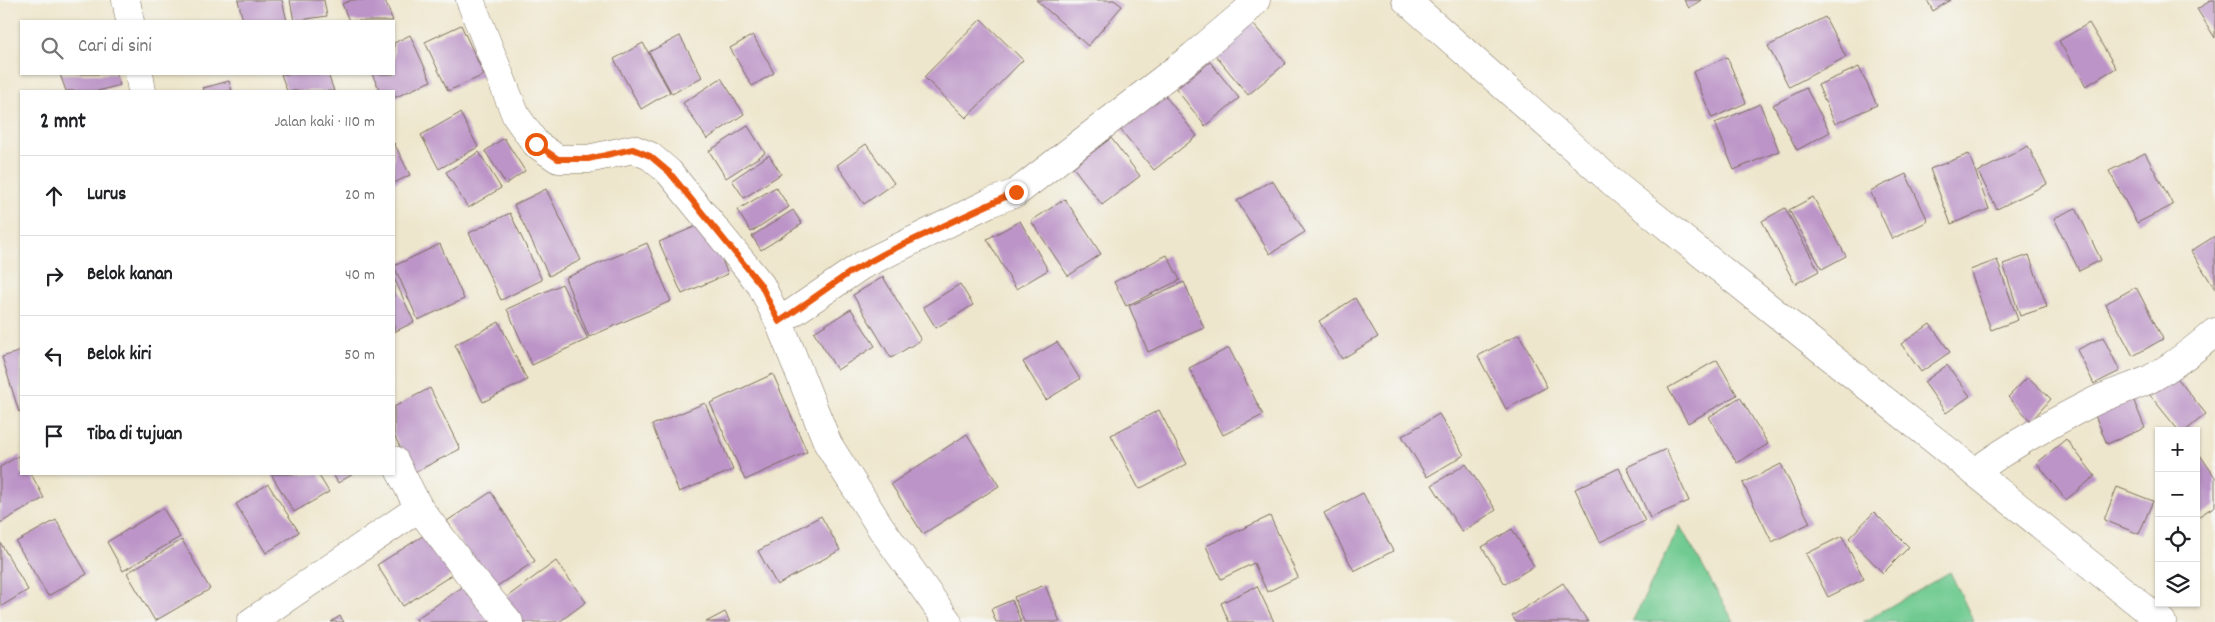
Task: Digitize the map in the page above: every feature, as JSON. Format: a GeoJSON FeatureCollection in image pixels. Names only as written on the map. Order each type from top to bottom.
{"type":"FeatureCollection","features":[{"type":"Feature","properties":{"kind":"street"},"geometry":{"type":"LineString","coordinates":[[126,0],[130,20]]}},
{"type":"Feature","properties":{"kind":"street"},"geometry":{"type":"LineString","coordinates":[[470,0],[516,116],[536,144],[558,159],[588,159],[633,149],[650,156],[669,172],[761,285],[779,322],[828,444],[881,528],[948,622]]}},
{"type":"Feature","properties":{"kind":"street"},"geometry":{"type":"LineString","coordinates":[[779,322],[849,273],[887,252],[1016,192],[1193,56],[1244,13],[1256,0]]}},
{"type":"Feature","properties":{"kind":"street"},"geometry":{"type":"LineString","coordinates":[[1406,0],[1618,187],[1880,394],[1974,472],[2162,622]]}},
{"type":"Feature","properties":{"kind":"street"},"geometry":{"type":"LineString","coordinates":[[139,75],[142,90]]}},
{"type":"Feature","properties":{"kind":"street"},"geometry":{"type":"LineString","coordinates":[[1974,472],[2000,453],[2051,425],[2095,402],[2149,379],[2185,359],[2215,332]]}},
{"type":"Feature","properties":{"kind":"street"},"geometry":{"type":"LineString","coordinates":[[395,462],[419,508],[468,574],[509,622]]}},
{"type":"Feature","properties":{"kind":"street"},"geometry":{"type":"LineString","coordinates":[[251,622],[419,508]]}},
{"type":"Feature","properties":{"kind":"green space"},"geometry":{"type":"Polygon","coordinates":[[[1680,526],[1734,622],[1632,622],[1680,526]]]}},
{"type":"Feature","properties":{"kind":"green space"},"geometry":{"type":"Polygon","coordinates":[[[1950,572],[1974,622],[1863,622],[1950,572]]]}},
{"type":"Feature","properties":{"kind":"building"},"geometry":{"type":"Polygon","coordinates":[[[238,0],[282,0],[287,20],[243,20],[238,0]]]}},
{"type":"Feature","properties":{"kind":"building"},"geometry":{"type":"Polygon","coordinates":[[[290,0],[324,0],[327,16],[294,20],[290,0]]]}},
{"type":"Feature","properties":{"kind":"building"},"geometry":{"type":"Polygon","coordinates":[[[352,0],[385,0],[393,20],[349,20],[342,4],[352,0]]]}},
{"type":"Feature","properties":{"kind":"building"},"geometry":{"type":"Polygon","coordinates":[[[1036,0],[1114,0],[1122,6],[1088,46],[1036,0]]]}},
{"type":"Feature","properties":{"kind":"building"},"geometry":{"type":"Polygon","coordinates":[[[1684,0],[1701,0],[1689,8],[1684,0]]]}},
{"type":"Feature","properties":{"kind":"building"},"geometry":{"type":"Polygon","coordinates":[[[1927,0],[1951,0],[1933,11],[1927,0]]]}},
{"type":"Feature","properties":{"kind":"building"},"geometry":{"type":"Polygon","coordinates":[[[2215,0],[2215,38],[2197,9],[2215,0]]]}},
{"type":"Feature","properties":{"kind":"building"},"geometry":{"type":"Polygon","coordinates":[[[1825,17],[1846,57],[1789,87],[1768,46],[1825,17]]]}},
{"type":"Feature","properties":{"kind":"building"},"geometry":{"type":"Polygon","coordinates":[[[981,19],[1023,60],[966,118],[924,77],[981,19]]]}},
{"type":"Feature","properties":{"kind":"building"},"geometry":{"type":"Polygon","coordinates":[[[1249,19],[1286,63],[1248,95],[1211,50],[1249,19]]]}},
{"type":"Feature","properties":{"kind":"building"},"geometry":{"type":"Polygon","coordinates":[[[2089,23],[2116,68],[2086,86],[2059,41],[2089,23]]]}},
{"type":"Feature","properties":{"kind":"building"},"geometry":{"type":"Polygon","coordinates":[[[461,25],[484,75],[448,91],[425,42],[461,25]]]}},
{"type":"Feature","properties":{"kind":"building"},"geometry":{"type":"Polygon","coordinates":[[[410,35],[431,81],[395,98],[395,90],[380,90],[372,75],[395,75],[395,42],[410,35]]]}},
{"type":"Feature","properties":{"kind":"building"},"geometry":{"type":"Polygon","coordinates":[[[753,35],[774,73],[752,86],[730,48],[753,35]]]}},
{"type":"Feature","properties":{"kind":"building"},"geometry":{"type":"Polygon","coordinates":[[[680,36],[702,77],[672,94],[649,52],[680,36]]]}},
{"type":"Feature","properties":{"kind":"building"},"geometry":{"type":"Polygon","coordinates":[[[643,43],[670,92],[641,109],[614,59],[643,43]]]}},
{"type":"Feature","properties":{"kind":"building"},"geometry":{"type":"Polygon","coordinates":[[[1727,57],[1746,103],[1712,118],[1693,72],[1727,57]]]}},
{"type":"Feature","properties":{"kind":"building"},"geometry":{"type":"Polygon","coordinates":[[[1210,62],[1239,98],[1205,126],[1176,89],[1210,62]]]}},
{"type":"Feature","properties":{"kind":"building"},"geometry":{"type":"Polygon","coordinates":[[[1859,67],[1877,105],[1835,124],[1818,85],[1859,67]]]}},
{"type":"Feature","properties":{"kind":"building"},"geometry":{"type":"Polygon","coordinates":[[[60,75],[116,75],[120,85],[102,90],[66,90],[60,75]]]}},
{"type":"Feature","properties":{"kind":"building"},"geometry":{"type":"Polygon","coordinates":[[[281,75],[328,75],[334,90],[287,90],[281,75]]]}},
{"type":"Feature","properties":{"kind":"building"},"geometry":{"type":"Polygon","coordinates":[[[721,78],[744,114],[707,139],[683,103],[721,78]]]}},
{"type":"Feature","properties":{"kind":"building"},"geometry":{"type":"Polygon","coordinates":[[[229,81],[232,90],[204,90],[203,88],[229,81]]]}},
{"type":"Feature","properties":{"kind":"building"},"geometry":{"type":"Polygon","coordinates":[[[1158,87],[1197,136],[1154,170],[1114,122],[1158,87]]]}},
{"type":"Feature","properties":{"kind":"building"},"geometry":{"type":"Polygon","coordinates":[[[1806,88],[1830,132],[1797,150],[1773,105],[1806,88]]]}},
{"type":"Feature","properties":{"kind":"building"},"geometry":{"type":"Polygon","coordinates":[[[1760,104],[1779,151],[1734,170],[1715,123],[1760,104]]]}},
{"type":"Feature","properties":{"kind":"building"},"geometry":{"type":"Polygon","coordinates":[[[460,113],[478,147],[439,169],[421,135],[460,113]]]}},
{"type":"Feature","properties":{"kind":"building"},"geometry":{"type":"Polygon","coordinates":[[[748,126],[765,153],[726,178],[709,151],[748,126]]]}},
{"type":"Feature","properties":{"kind":"building"},"geometry":{"type":"Polygon","coordinates":[[[504,138],[525,171],[506,184],[485,151],[504,138]]]}},
{"type":"Feature","properties":{"kind":"building"},"geometry":{"type":"Polygon","coordinates":[[[1111,138],[1140,176],[1102,205],[1073,167],[1111,138]]]}},
{"type":"Feature","properties":{"kind":"building"},"geometry":{"type":"Polygon","coordinates":[[[866,144],[894,183],[864,204],[837,165],[866,144]]]}},
{"type":"Feature","properties":{"kind":"building"},"geometry":{"type":"Polygon","coordinates":[[[395,145],[410,175],[395,182],[395,145]]]}},
{"type":"Feature","properties":{"kind":"building"},"geometry":{"type":"Polygon","coordinates":[[[2028,146],[2047,184],[1997,209],[1978,172],[2028,146]]]}},
{"type":"Feature","properties":{"kind":"building"},"geometry":{"type":"Polygon","coordinates":[[[479,152],[501,188],[468,208],[446,172],[479,152]]]}},
{"type":"Feature","properties":{"kind":"building"},"geometry":{"type":"Polygon","coordinates":[[[2145,153],[2173,205],[2137,223],[2109,171],[2145,153]]]}},
{"type":"Feature","properties":{"kind":"building"},"geometry":{"type":"Polygon","coordinates":[[[1969,154],[1989,209],[1951,224],[1930,169],[1969,154]]]}},
{"type":"Feature","properties":{"kind":"building"},"geometry":{"type":"Polygon","coordinates":[[[769,155],[781,174],[744,198],[732,180],[769,155]]]}},
{"type":"Feature","properties":{"kind":"building"},"geometry":{"type":"Polygon","coordinates":[[[1906,174],[1928,221],[1892,239],[1870,191],[1906,174]]]}},
{"type":"Feature","properties":{"kind":"building"},"geometry":{"type":"Polygon","coordinates":[[[1272,180],[1305,232],[1270,254],[1237,201],[1272,180]]]}},
{"type":"Feature","properties":{"kind":"building"},"geometry":{"type":"Polygon","coordinates":[[[776,187],[789,207],[751,232],[737,210],[776,187]]]}},
{"type":"Feature","properties":{"kind":"building"},"geometry":{"type":"Polygon","coordinates":[[[546,189],[581,260],[549,276],[514,205],[546,189]]]}},
{"type":"Feature","properties":{"kind":"building"},"geometry":{"type":"Polygon","coordinates":[[[1813,197],[1846,256],[1822,269],[1789,210],[1813,197]]]}},
{"type":"Feature","properties":{"kind":"building"},"geometry":{"type":"Polygon","coordinates":[[[1065,199],[1101,254],[1068,276],[1031,221],[1065,199]]]}},
{"type":"Feature","properties":{"kind":"building"},"geometry":{"type":"Polygon","coordinates":[[[1785,208],[1819,271],[1795,284],[1762,221],[1785,208]]]}},
{"type":"Feature","properties":{"kind":"building"},"geometry":{"type":"Polygon","coordinates":[[[2076,208],[2101,260],[2079,271],[2054,218],[2076,208]]]}},
{"type":"Feature","properties":{"kind":"building"},"geometry":{"type":"Polygon","coordinates":[[[793,210],[802,224],[761,250],[752,236],[793,210]]]}},
{"type":"Feature","properties":{"kind":"building"},"geometry":{"type":"Polygon","coordinates":[[[510,213],[542,280],[501,300],[469,233],[510,213]]]}},
{"type":"Feature","properties":{"kind":"building"},"geometry":{"type":"Polygon","coordinates":[[[1020,221],[1048,270],[1016,289],[987,239],[1020,221]]]}},
{"type":"Feature","properties":{"kind":"building"},"geometry":{"type":"Polygon","coordinates":[[[706,222],[728,274],[682,294],[659,242],[706,222]]]}},
{"type":"Feature","properties":{"kind":"building"},"geometry":{"type":"Polygon","coordinates":[[[2215,236],[2215,289],[2191,251],[2215,236]]]}},
{"type":"Feature","properties":{"kind":"building"},"geometry":{"type":"Polygon","coordinates":[[[647,243],[671,301],[589,337],[565,278],[647,243]]]}},
{"type":"Feature","properties":{"kind":"building"},"geometry":{"type":"Polygon","coordinates":[[[440,244],[464,299],[418,320],[395,266],[440,244]]]}},
{"type":"Feature","properties":{"kind":"building"},"geometry":{"type":"Polygon","coordinates":[[[1167,255],[1180,280],[1126,306],[1114,282],[1167,255]]]}},
{"type":"Feature","properties":{"kind":"building"},"geometry":{"type":"Polygon","coordinates":[[[2029,255],[2047,307],[2020,316],[2003,264],[2029,255]]]}},
{"type":"Feature","properties":{"kind":"building"},"geometry":{"type":"Polygon","coordinates":[[[1997,260],[2018,320],[1991,330],[1970,270],[1997,260]]]}},
{"type":"Feature","properties":{"kind":"building"},"geometry":{"type":"Polygon","coordinates":[[[883,277],[921,340],[891,358],[853,295],[883,277]]]}},
{"type":"Feature","properties":{"kind":"building"},"geometry":{"type":"Polygon","coordinates":[[[395,280],[414,322],[395,332],[395,280]]]}},
{"type":"Feature","properties":{"kind":"building"},"geometry":{"type":"Polygon","coordinates":[[[1184,282],[1204,328],[1148,352],[1129,306],[1184,282]]]}},
{"type":"Feature","properties":{"kind":"building"},"geometry":{"type":"Polygon","coordinates":[[[562,284],[588,339],[532,365],[507,309],[562,284]]]}},
{"type":"Feature","properties":{"kind":"building"},"geometry":{"type":"Polygon","coordinates":[[[960,284],[973,305],[936,328],[923,307],[960,284]]]}},
{"type":"Feature","properties":{"kind":"building"},"geometry":{"type":"Polygon","coordinates":[[[2136,287],[2163,339],[2133,356],[2105,304],[2136,287]]]}},
{"type":"Feature","properties":{"kind":"building"},"geometry":{"type":"Polygon","coordinates":[[[1355,298],[1378,337],[1342,359],[1319,321],[1355,298]]]}},
{"type":"Feature","properties":{"kind":"building"},"geometry":{"type":"Polygon","coordinates":[[[851,309],[875,346],[837,370],[814,332],[851,309]]]}},
{"type":"Feature","properties":{"kind":"building"},"geometry":{"type":"Polygon","coordinates":[[[499,322],[527,380],[483,402],[455,345],[499,322]]]}},
{"type":"Feature","properties":{"kind":"building"},"geometry":{"type":"Polygon","coordinates":[[[1930,324],[1950,352],[1921,372],[1901,344],[1930,324]]]}},
{"type":"Feature","properties":{"kind":"building"},"geometry":{"type":"Polygon","coordinates":[[[1519,334],[1547,387],[1506,409],[1478,356],[1519,334]]]}},
{"type":"Feature","properties":{"kind":"building"},"geometry":{"type":"Polygon","coordinates":[[[2103,337],[2120,371],[2094,384],[2077,350],[2103,337]]]}},
{"type":"Feature","properties":{"kind":"building"},"geometry":{"type":"Polygon","coordinates":[[[1057,342],[1080,379],[1046,400],[1023,362],[1057,342]]]}},
{"type":"Feature","properties":{"kind":"building"},"geometry":{"type":"Polygon","coordinates":[[[1229,348],[1263,415],[1223,435],[1189,368],[1229,348]]]}},
{"type":"Feature","properties":{"kind":"building"},"geometry":{"type":"Polygon","coordinates":[[[20,351],[19,412],[2,357],[20,351]]]}},
{"type":"Feature","properties":{"kind":"building"},"geometry":{"type":"Polygon","coordinates":[[[1717,360],[1737,395],[1688,423],[1668,388],[1717,360]]]}},
{"type":"Feature","properties":{"kind":"building"},"geometry":{"type":"Polygon","coordinates":[[[1947,365],[1970,396],[1946,413],[1924,382],[1947,365]]]}},
{"type":"Feature","properties":{"kind":"building"},"geometry":{"type":"Polygon","coordinates":[[[2170,369],[2206,414],[2190,427],[2176,427],[2145,389],[2170,369]]]}},
{"type":"Feature","properties":{"kind":"building"},"geometry":{"type":"Polygon","coordinates":[[[773,374],[807,452],[745,480],[710,403],[773,374]]]}},
{"type":"Feature","properties":{"kind":"building"},"geometry":{"type":"Polygon","coordinates":[[[2028,377],[2051,399],[2031,421],[2008,397],[2028,377]]]}},
{"type":"Feature","properties":{"kind":"building"},"geometry":{"type":"Polygon","coordinates":[[[430,388],[460,449],[413,473],[395,437],[395,406],[430,388]]]}},
{"type":"Feature","properties":{"kind":"building"},"geometry":{"type":"Polygon","coordinates":[[[2129,389],[2145,428],[2107,444],[2091,406],[2129,389]]]}},
{"type":"Feature","properties":{"kind":"building"},"geometry":{"type":"Polygon","coordinates":[[[1740,397],[1768,444],[1737,463],[1709,417],[1740,397]]]}},
{"type":"Feature","properties":{"kind":"building"},"geometry":{"type":"Polygon","coordinates":[[[705,403],[733,470],[679,492],[652,425],[705,403]]]}},
{"type":"Feature","properties":{"kind":"building"},"geometry":{"type":"Polygon","coordinates":[[[1159,410],[1187,464],[1139,489],[1111,435],[1159,410]]]}},
{"type":"Feature","properties":{"kind":"building"},"geometry":{"type":"Polygon","coordinates":[[[1439,414],[1464,455],[1427,477],[1402,436],[1439,414]]]}},
{"type":"Feature","properties":{"kind":"building"},"geometry":{"type":"Polygon","coordinates":[[[967,434],[999,486],[923,534],[891,484],[967,434]]]}},
{"type":"Feature","properties":{"kind":"building"},"geometry":{"type":"Polygon","coordinates":[[[2066,439],[2095,476],[2066,500],[2037,463],[2066,439]]]}},
{"type":"Feature","properties":{"kind":"building"},"geometry":{"type":"Polygon","coordinates":[[[1666,449],[1689,501],[1650,518],[1627,467],[1666,449]]]}},
{"type":"Feature","properties":{"kind":"building"},"geometry":{"type":"Polygon","coordinates":[[[20,455],[20,475],[32,475],[44,498],[0,523],[0,467],[20,455]]]}},
{"type":"Feature","properties":{"kind":"building"},"geometry":{"type":"Polygon","coordinates":[[[2200,455],[2215,477],[2215,506],[2200,515],[2200,455]]]}},
{"type":"Feature","properties":{"kind":"building"},"geometry":{"type":"Polygon","coordinates":[[[1466,464],[1496,510],[1462,532],[1432,485],[1466,464]]]}},
{"type":"Feature","properties":{"kind":"building"},"geometry":{"type":"Polygon","coordinates":[[[1781,464],[1810,523],[1772,542],[1743,483],[1781,464]]]}},
{"type":"Feature","properties":{"kind":"building"},"geometry":{"type":"Polygon","coordinates":[[[1619,468],[1645,521],[1600,542],[1575,489],[1619,468]]]}},
{"type":"Feature","properties":{"kind":"building"},"geometry":{"type":"Polygon","coordinates":[[[272,475],[319,475],[329,492],[294,512],[272,475]]]}},
{"type":"Feature","properties":{"kind":"building"},"geometry":{"type":"Polygon","coordinates":[[[334,475],[351,475],[338,483],[334,475]]]}},
{"type":"Feature","properties":{"kind":"building"},"geometry":{"type":"Polygon","coordinates":[[[268,484],[299,532],[266,553],[236,504],[268,484]]]}},
{"type":"Feature","properties":{"kind":"building"},"geometry":{"type":"Polygon","coordinates":[[[2117,487],[2153,501],[2139,534],[2104,520],[2117,487]]]}},
{"type":"Feature","properties":{"kind":"building"},"geometry":{"type":"Polygon","coordinates":[[[491,492],[535,561],[491,590],[447,521],[491,492]]]}},
{"type":"Feature","properties":{"kind":"building"},"geometry":{"type":"Polygon","coordinates":[[[1363,493],[1393,551],[1354,571],[1324,513],[1363,493]]]}},
{"type":"Feature","properties":{"kind":"building"},"geometry":{"type":"Polygon","coordinates":[[[163,508],[180,537],[123,571],[107,542],[163,508]]]}},
{"type":"Feature","properties":{"kind":"building"},"geometry":{"type":"Polygon","coordinates":[[[1874,512],[1909,547],[1883,573],[1849,538],[1874,512]]]}},
{"type":"Feature","properties":{"kind":"building"},"geometry":{"type":"Polygon","coordinates":[[[821,516],[840,550],[777,585],[758,551],[821,516]]]}},
{"type":"Feature","properties":{"kind":"building"},"geometry":{"type":"Polygon","coordinates":[[[1270,516],[1298,577],[1267,592],[1254,563],[1221,579],[1206,546],[1270,516]]]}},
{"type":"Feature","properties":{"kind":"building"},"geometry":{"type":"Polygon","coordinates":[[[56,520],[87,574],[48,596],[16,542],[56,520]]]}},
{"type":"Feature","properties":{"kind":"building"},"geometry":{"type":"Polygon","coordinates":[[[1512,529],[1534,566],[1505,584],[1482,547],[1512,529]]]}},
{"type":"Feature","properties":{"kind":"building"},"geometry":{"type":"Polygon","coordinates":[[[429,532],[455,573],[403,606],[377,565],[429,532]]]}},
{"type":"Feature","properties":{"kind":"building"},"geometry":{"type":"Polygon","coordinates":[[[1842,536],[1864,579],[1828,597],[1806,554],[1842,536]]]}},
{"type":"Feature","properties":{"kind":"building"},"geometry":{"type":"Polygon","coordinates":[[[182,540],[210,589],[155,621],[127,573],[182,540]]]}},
{"type":"Feature","properties":{"kind":"building"},"geometry":{"type":"Polygon","coordinates":[[[0,542],[28,590],[0,607],[0,542]]]}},
{"type":"Feature","properties":{"kind":"building"},"geometry":{"type":"Polygon","coordinates":[[[556,561],[586,602],[559,622],[521,622],[504,599],[556,561]]]}},
{"type":"Feature","properties":{"kind":"building"},"geometry":{"type":"Polygon","coordinates":[[[1563,583],[1588,622],[1516,622],[1512,616],[1563,583]]]}},
{"type":"Feature","properties":{"kind":"building"},"geometry":{"type":"Polygon","coordinates":[[[467,584],[492,622],[418,622],[416,619],[467,584]]]}},
{"type":"Feature","properties":{"kind":"building"},"geometry":{"type":"Polygon","coordinates":[[[1045,585],[1060,622],[1024,622],[1014,597],[1045,585]]]}},
{"type":"Feature","properties":{"kind":"building"},"geometry":{"type":"Polygon","coordinates":[[[1257,586],[1274,622],[1229,622],[1221,603],[1257,586]]]}},
{"type":"Feature","properties":{"kind":"building"},"geometry":{"type":"Polygon","coordinates":[[[1012,600],[1021,622],[996,622],[991,609],[1012,600]]]}},
{"type":"Feature","properties":{"kind":"building"},"geometry":{"type":"Polygon","coordinates":[[[725,612],[730,622],[706,622],[725,612]]]}},
{"type":"Feature","properties":{"kind":"building"},"geometry":{"type":"Polygon","coordinates":[[[340,616],[344,622],[331,622],[340,616]]]}},
{"type":"Feature","properties":{"kind":"route"},"geometry":{"type":"LineString","coordinates":[[536,144],[558,159],[588,159],[633,149],[650,156],[669,172],[761,285],[779,322],[849,273],[887,252],[1016,192]]}}]}
